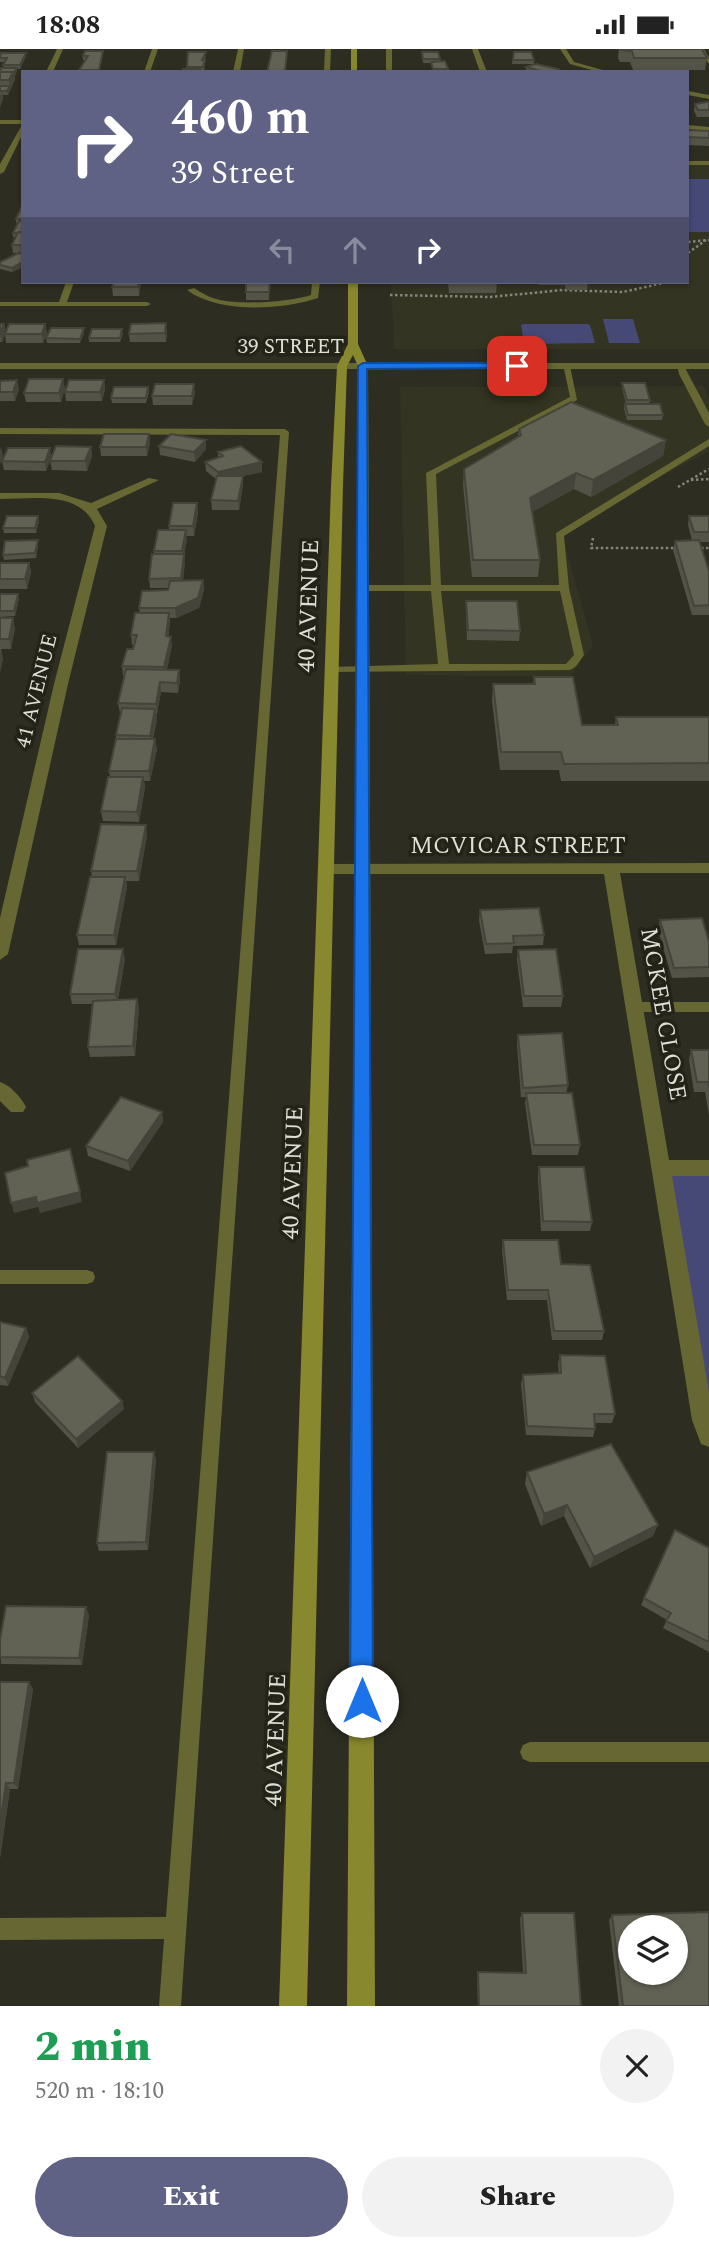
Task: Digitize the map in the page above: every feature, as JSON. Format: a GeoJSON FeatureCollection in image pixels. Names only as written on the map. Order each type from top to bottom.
{"type":"FeatureCollection","features":[{"type":"Feature","properties":{"kind":"main road"},"geometry":{"type":"LineString","coordinates":[[354,49],[354,70]]}},
{"type":"Feature","properties":{"kind":"main road","name":"40 AVENUE"},"geometry":{"type":"LineString","coordinates":[[353,284],[353,344],[363,366],[361,2006]]}},
{"type":"Feature","properties":{"kind":"main road","name":"40 AVENUE"},"geometry":{"type":"LineString","coordinates":[[293,2006],[331,670],[342,366],[353,344]]}},
{"type":"Feature","properties":{"kind":"street"},"geometry":{"type":"LineString","coordinates":[[50,70],[60,49]]}},
{"type":"Feature","properties":{"kind":"street"},"geometry":{"type":"LineString","coordinates":[[236,70],[241,49]]}},
{"type":"Feature","properties":{"kind":"street"},"geometry":{"type":"LineString","coordinates":[[475,49],[483,70]]}},
{"type":"Feature","properties":{"kind":"street"},"geometry":{"type":"LineString","coordinates":[[0,172],[4,155],[21,127]]}},
{"type":"Feature","properties":{"kind":"street"},"geometry":{"type":"LineString","coordinates":[[689,127],[709,129]]}},
{"type":"Feature","properties":{"kind":"street","name":"39 STREET"},"geometry":{"type":"LineString","coordinates":[[0,366],[709,366]]}},
{"type":"Feature","properties":{"kind":"street"},"geometry":{"type":"LineString","coordinates":[[0,496],[64,497],[91,507],[153,480]]}},
{"type":"Feature","properties":{"kind":"street","name":"41 AVENUE"},"geometry":{"type":"LineString","coordinates":[[0,954],[61,684],[101,533],[100,520],[91,507]]}},
{"type":"Feature","properties":{"kind":"street","name":"MCVICAR STREET"},"geometry":{"type":"LineString","coordinates":[[326,869],[709,868]]}},
{"type":"Feature","properties":{"kind":"street","name":"MCKEE CLOSE"},"geometry":{"type":"LineString","coordinates":[[611,869],[703,1420],[709,1437]]}},
{"type":"Feature","properties":{"kind":"street"},"geometry":{"type":"LineString","coordinates":[[0,1089],[17,1107]]}},
{"type":"Feature","properties":{"kind":"street"},"geometry":{"type":"LineString","coordinates":[[662,1168],[709,1168]]}},
{"type":"Feature","properties":{"kind":"lane"},"geometry":{"type":"LineString","coordinates":[[148,70],[155,49]]}},
{"type":"Feature","properties":{"kind":"lane"},"geometry":{"type":"LineString","coordinates":[[327,70],[328,49]]}},
{"type":"Feature","properties":{"kind":"lane"},"geometry":{"type":"LineString","coordinates":[[389,49],[389,70]]}},
{"type":"Feature","properties":{"kind":"lane"},"geometry":{"type":"LineString","coordinates":[[563,49],[569,61],[600,70]]}},
{"type":"Feature","properties":{"kind":"lane"},"geometry":{"type":"LineString","coordinates":[[701,49],[709,62]]}},
{"type":"Feature","properties":{"kind":"lane"},"geometry":{"type":"LineString","coordinates":[[689,93],[709,97]]}},
{"type":"Feature","properties":{"kind":"lane"},"geometry":{"type":"LineString","coordinates":[[0,122],[21,124]]}},
{"type":"Feature","properties":{"kind":"lane"},"geometry":{"type":"LineString","coordinates":[[689,163],[709,163]]}},
{"type":"Feature","properties":{"kind":"lane"},"geometry":{"type":"LineString","coordinates":[[62,305],[69,284]]}},
{"type":"Feature","properties":{"kind":"lane"},"geometry":{"type":"LineString","coordinates":[[192,286],[223,303],[295,303],[315,296],[316,284]]}},
{"type":"Feature","properties":{"kind":"lane"},"geometry":{"type":"LineString","coordinates":[[0,305],[147,305]]}},
{"type":"Feature","properties":{"kind":"lane"},"geometry":{"type":"LineString","coordinates":[[443,667],[436,588],[431,473],[574,398],[566,366]]}},
{"type":"Feature","properties":{"kind":"lane"},"geometry":{"type":"LineString","coordinates":[[680,366],[687,384],[703,405],[709,424]]}},
{"type":"Feature","properties":{"kind":"lane"},"geometry":{"type":"LineString","coordinates":[[0,431],[285,432],[170,2006]]}},
{"type":"Feature","properties":{"kind":"lane"},"geometry":{"type":"LineString","coordinates":[[331,670],[569,667],[579,655],[564,588],[559,535],[709,442]]}},
{"type":"Feature","properties":{"kind":"lane"},"geometry":{"type":"LineString","coordinates":[[363,588],[564,588]]}},
{"type":"Feature","properties":{"kind":"lane"},"geometry":{"type":"LineString","coordinates":[[635,1007],[709,1007]]}},
{"type":"Feature","properties":{"kind":"lane"},"geometry":{"type":"LineString","coordinates":[[0,1277],[87,1277]]}},
{"type":"Feature","properties":{"kind":"lane"},"geometry":{"type":"LineString","coordinates":[[530,1752],[709,1752]]}},
{"type":"Feature","properties":{"kind":"lane"},"geometry":{"type":"LineString","coordinates":[[0,1929],[176,1928]]}},
{"type":"Feature","properties":{"kind":"path"},"geometry":{"type":"LineString","coordinates":[[689,242],[707,240]]}},
{"type":"Feature","properties":{"kind":"path"},"geometry":{"type":"LineString","coordinates":[[689,252],[707,240]]}},
{"type":"Feature","properties":{"kind":"path"},"geometry":{"type":"LineString","coordinates":[[390,295],[490,297],[564,290],[639,291],[662,284]]}},
{"type":"Feature","properties":{"kind":"path"},"geometry":{"type":"LineString","coordinates":[[670,492],[709,469]]}},
{"type":"Feature","properties":{"kind":"path"},"geometry":{"type":"LineString","coordinates":[[690,480],[709,479]]}},
{"type":"Feature","properties":{"kind":"path"},"geometry":{"type":"LineString","coordinates":[[597,533],[591,548],[709,548]]}},
{"type":"Feature","properties":{"kind":"shaded area"},"geometry":{"type":"Polygon","coordinates":[[[689,164],[709,164],[709,349],[394,349],[391,284],[689,284],[689,164]]]}},
{"type":"Feature","properties":{"kind":"shaded area"},"geometry":{"type":"Polygon","coordinates":[[[689,179],[709,179],[709,232],[689,232],[689,179]]]}},
{"type":"Feature","properties":{"kind":"shaded area"},"geometry":{"type":"Polygon","coordinates":[[[603,319],[633,319],[640,343],[609,343],[603,319]]]}},
{"type":"Feature","properties":{"kind":"shaded area"},"geometry":{"type":"Polygon","coordinates":[[[587,324],[590,325],[595,343],[528,344],[524,342],[521,325],[587,324]]]}},
{"type":"Feature","properties":{"kind":"shaded area"},"geometry":{"type":"Polygon","coordinates":[[[704,386],[709,400],[709,451],[561,531],[593,645],[570,677],[406,675],[400,387],[704,386]]]}},
{"type":"Feature","properties":{"kind":"shaded area"},"geometry":{"type":"Polygon","coordinates":[[[662,1168],[709,1168],[709,1437],[662,1168]]]}},
{"type":"Feature","properties":{"kind":"building"},"geometry":{"type":"Polygon","coordinates":[[[621,49],[702,49],[707,58],[634,58],[632,51],[621,49]]]}},
{"type":"Feature","properties":{"kind":"building"},"geometry":{"type":"Polygon","coordinates":[[[85,51],[103,51],[99,70],[79,70],[88,56],[83,56],[85,51]]]}},
{"type":"Feature","properties":{"kind":"building"},"geometry":{"type":"Polygon","coordinates":[[[272,51],[287,51],[285,70],[267,70],[272,51]]]}},
{"type":"Feature","properties":{"kind":"building"},"geometry":{"type":"Polygon","coordinates":[[[188,52],[206,52],[202,60],[205,60],[203,67],[187,67],[188,52]]]}},
{"type":"Feature","properties":{"kind":"building"},"geometry":{"type":"Polygon","coordinates":[[[422,52],[438,52],[440,59],[423,59],[422,52]]]}},
{"type":"Feature","properties":{"kind":"building"},"geometry":{"type":"Polygon","coordinates":[[[514,52],[531,52],[534,60],[513,60],[514,52]]]}},
{"type":"Feature","properties":{"kind":"building"},"geometry":{"type":"Polygon","coordinates":[[[1,53],[26,53],[20,65],[3,65],[7,58],[0,58],[1,53]]]}},
{"type":"Feature","properties":{"kind":"building"},"geometry":{"type":"Polygon","coordinates":[[[445,61],[448,69],[433,69],[431,62],[445,61]]]}},
{"type":"Feature","properties":{"kind":"building"},"geometry":{"type":"Polygon","coordinates":[[[536,64],[558,69],[537,70],[526,67],[536,64]]]}},
{"type":"Feature","properties":{"kind":"building"},"geometry":{"type":"Polygon","coordinates":[[[1,68],[17,68],[13,73],[0,72],[1,68]]]}},
{"type":"Feature","properties":{"kind":"building"},"geometry":{"type":"Polygon","coordinates":[[[0,72],[13,72],[9,80],[0,80],[0,72]]]}},
{"type":"Feature","properties":{"kind":"building"},"geometry":{"type":"Polygon","coordinates":[[[0,86],[10,86],[7,91],[0,91],[0,86]]]}},
{"type":"Feature","properties":{"kind":"building"},"geometry":{"type":"Polygon","coordinates":[[[709,102],[709,110],[698,110],[695,104],[709,102]]]}},
{"type":"Feature","properties":{"kind":"building"},"geometry":{"type":"Polygon","coordinates":[[[689,130],[709,131],[709,138],[689,137],[689,130]]]}},
{"type":"Feature","properties":{"kind":"building"},"geometry":{"type":"Polygon","coordinates":[[[19,221],[21,221],[21,232],[13,233],[19,221]]]}},
{"type":"Feature","properties":{"kind":"building"},"geometry":{"type":"Polygon","coordinates":[[[18,232],[21,232],[21,245],[12,245],[18,232]]]}},
{"type":"Feature","properties":{"kind":"building"},"geometry":{"type":"Polygon","coordinates":[[[21,254],[21,263],[12,268],[0,265],[0,262],[21,254]]]}},
{"type":"Feature","properties":{"kind":"building"},"geometry":{"type":"Polygon","coordinates":[[[113,284],[139,284],[138,287],[112,287],[113,284]]]}},
{"type":"Feature","properties":{"kind":"building"},"geometry":{"type":"Polygon","coordinates":[[[246,284],[270,284],[269,292],[246,292],[246,284]]]}},
{"type":"Feature","properties":{"kind":"building"},"geometry":{"type":"Polygon","coordinates":[[[166,323],[165,333],[129,334],[131,324],[166,323]]]}},
{"type":"Feature","properties":{"kind":"building"},"geometry":{"type":"Polygon","coordinates":[[[9,324],[45,324],[42,334],[5,334],[9,324]]]}},
{"type":"Feature","properties":{"kind":"building"},"geometry":{"type":"Polygon","coordinates":[[[51,328],[84,328],[80,339],[46,338],[51,328]]]}},
{"type":"Feature","properties":{"kind":"building"},"geometry":{"type":"Polygon","coordinates":[[[92,329],[122,329],[120,338],[89,338],[92,329]]]}},
{"type":"Feature","properties":{"kind":"building"},"geometry":{"type":"Polygon","coordinates":[[[29,379],[63,379],[59,393],[24,393],[29,379]]]}},
{"type":"Feature","properties":{"kind":"building"},"geometry":{"type":"Polygon","coordinates":[[[17,380],[13,392],[0,392],[0,381],[17,380]]]}},
{"type":"Feature","properties":{"kind":"building"},"geometry":{"type":"Polygon","coordinates":[[[69,380],[104,380],[100,392],[65,392],[69,380]]]}},
{"type":"Feature","properties":{"kind":"building"},"geometry":{"type":"Polygon","coordinates":[[[622,383],[645,383],[650,400],[627,400],[622,383]]]}},
{"type":"Feature","properties":{"kind":"building"},"geometry":{"type":"Polygon","coordinates":[[[155,384],[194,384],[192,396],[152,396],[155,384]]]}},
{"type":"Feature","properties":{"kind":"building"},"geometry":{"type":"Polygon","coordinates":[[[114,387],[148,387],[146,398],[111,398],[114,387]]]}},
{"type":"Feature","properties":{"kind":"building"},"geometry":{"type":"Polygon","coordinates":[[[571,402],[666,440],[593,480],[576,473],[530,498],[540,560],[473,560],[464,469],[521,435],[519,429],[571,402]]]}},
{"type":"Feature","properties":{"kind":"building"},"geometry":{"type":"Polygon","coordinates":[[[625,404],[660,404],[663,415],[628,415],[625,404]]]}},
{"type":"Feature","properties":{"kind":"building"},"geometry":{"type":"Polygon","coordinates":[[[104,434],[149,434],[146,447],[100,447],[104,434]]]}},
{"type":"Feature","properties":{"kind":"building"},"geometry":{"type":"Polygon","coordinates":[[[171,434],[206,440],[194,452],[159,446],[171,434]]]}},
{"type":"Feature","properties":{"kind":"building"},"geometry":{"type":"Polygon","coordinates":[[[56,446],[91,447],[85,461],[50,461],[56,446]]]}},
{"type":"Feature","properties":{"kind":"building"},"geometry":{"type":"Polygon","coordinates":[[[241,446],[262,462],[218,472],[205,462],[223,456],[218,452],[241,446]]]}},
{"type":"Feature","properties":{"kind":"building"},"geometry":{"type":"Polygon","coordinates":[[[8,448],[50,448],[45,462],[2,461],[8,448]]]}},
{"type":"Feature","properties":{"kind":"building"},"geometry":{"type":"Polygon","coordinates":[[[217,476],[243,476],[238,501],[211,500],[217,476]]]}},
{"type":"Feature","properties":{"kind":"building"},"geometry":{"type":"Polygon","coordinates":[[[173,503],[197,503],[193,526],[169,526],[173,503]]]}},
{"type":"Feature","properties":{"kind":"building"},"geometry":{"type":"Polygon","coordinates":[[[7,516],[38,516],[35,528],[3,528],[7,516]]]}},
{"type":"Feature","properties":{"kind":"building"},"geometry":{"type":"Polygon","coordinates":[[[689,516],[709,516],[709,532],[694,532],[689,516]]]}},
{"type":"Feature","properties":{"kind":"building"},"geometry":{"type":"Polygon","coordinates":[[[158,530],[186,530],[182,551],[154,551],[158,530]]]}},
{"type":"Feature","properties":{"kind":"building"},"geometry":{"type":"Polygon","coordinates":[[[38,540],[35,553],[3,555],[5,541],[38,540]]]}},
{"type":"Feature","properties":{"kind":"building"},"geometry":{"type":"Polygon","coordinates":[[[699,540],[709,571],[709,605],[694,606],[675,541],[699,540]]]}},
{"type":"Feature","properties":{"kind":"building"},"geometry":{"type":"Polygon","coordinates":[[[152,554],[184,554],[181,578],[149,579],[152,554]]]}},
{"type":"Feature","properties":{"kind":"building"},"geometry":{"type":"Polygon","coordinates":[[[0,563],[29,563],[25,579],[0,579],[0,563]]]}},
{"type":"Feature","properties":{"kind":"building"},"geometry":{"type":"Polygon","coordinates":[[[203,580],[198,598],[175,608],[139,608],[142,591],[168,590],[170,581],[203,580]]]}},
{"type":"Feature","properties":{"kind":"building"},"geometry":{"type":"Polygon","coordinates":[[[0,594],[18,594],[14,611],[0,611],[0,594]]]}},
{"type":"Feature","properties":{"kind":"building"},"geometry":{"type":"Polygon","coordinates":[[[466,601],[517,601],[520,631],[468,630],[466,601]]]}},
{"type":"Feature","properties":{"kind":"building"},"geometry":{"type":"Polygon","coordinates":[[[135,613],[169,613],[166,636],[171,637],[164,667],[122,666],[127,649],[133,649],[137,635],[131,635],[135,613]]]}},
{"type":"Feature","properties":{"kind":"building"},"geometry":{"type":"Polygon","coordinates":[[[0,618],[13,618],[9,639],[0,639],[0,618]]]}},
{"type":"Feature","properties":{"kind":"building"},"geometry":{"type":"Polygon","coordinates":[[[126,669],[179,670],[177,683],[160,682],[156,704],[118,703],[126,669]]]}},
{"type":"Feature","properties":{"kind":"building"},"geometry":{"type":"Polygon","coordinates":[[[534,677],[573,677],[582,725],[618,725],[616,717],[709,717],[709,763],[564,764],[561,752],[501,752],[493,684],[535,684],[534,677]]]}},
{"type":"Feature","properties":{"kind":"building"},"geometry":{"type":"Polygon","coordinates":[[[122,708],[155,709],[150,736],[116,735],[122,708]]]}},
{"type":"Feature","properties":{"kind":"building"},"geometry":{"type":"Polygon","coordinates":[[[116,739],[155,739],[149,771],[109,771],[116,739]]]}},
{"type":"Feature","properties":{"kind":"building"},"geometry":{"type":"Polygon","coordinates":[[[108,777],[143,777],[137,812],[101,811],[108,777]]]}},
{"type":"Feature","properties":{"kind":"building"},"geometry":{"type":"Polygon","coordinates":[[[101,824],[146,825],[137,871],[91,871],[101,824]]]}},
{"type":"Feature","properties":{"kind":"building"},"geometry":{"type":"Polygon","coordinates":[[[90,877],[125,877],[114,935],[77,935],[90,877]]]}},
{"type":"Feature","properties":{"kind":"building"},"geometry":{"type":"Polygon","coordinates":[[[539,908],[544,935],[513,936],[514,943],[486,944],[480,910],[539,908]]]}},
{"type":"Feature","properties":{"kind":"building"},"geometry":{"type":"Polygon","coordinates":[[[702,918],[709,942],[709,967],[674,968],[660,920],[702,918]]]}},
{"type":"Feature","properties":{"kind":"building"},"geometry":{"type":"Polygon","coordinates":[[[78,949],[123,949],[115,994],[70,994],[78,949]]]}},
{"type":"Feature","properties":{"kind":"building"},"geometry":{"type":"Polygon","coordinates":[[[556,949],[563,996],[524,996],[518,950],[556,949]]]}},
{"type":"Feature","properties":{"kind":"building"},"geometry":{"type":"Polygon","coordinates":[[[137,999],[133,1046],[88,1047],[93,1001],[137,999]]]}},
{"type":"Feature","properties":{"kind":"building"},"geometry":{"type":"Polygon","coordinates":[[[562,1033],[568,1085],[523,1088],[518,1035],[562,1033]]]}},
{"type":"Feature","properties":{"kind":"building"},"geometry":{"type":"Polygon","coordinates":[[[691,1050],[709,1050],[709,1088],[708,1082],[697,1082],[691,1050]]]}},
{"type":"Feature","properties":{"kind":"building"},"geometry":{"type":"Polygon","coordinates":[[[526,1093],[572,1093],[580,1145],[534,1145],[526,1093]]]}},
{"type":"Feature","properties":{"kind":"building"},"geometry":{"type":"Polygon","coordinates":[[[121,1097],[162,1112],[128,1161],[86,1146],[121,1097]]]}},
{"type":"Feature","properties":{"kind":"building"},"geometry":{"type":"Polygon","coordinates":[[[70,1149],[80,1192],[37,1203],[36,1197],[11,1203],[5,1173],[28,1166],[27,1160],[70,1149]]]}},
{"type":"Feature","properties":{"kind":"building"},"geometry":{"type":"Polygon","coordinates":[[[539,1167],[584,1167],[592,1222],[543,1221],[539,1167]]]}},
{"type":"Feature","properties":{"kind":"building"},"geometry":{"type":"Polygon","coordinates":[[[503,1240],[558,1240],[561,1264],[590,1265],[604,1331],[554,1331],[548,1290],[508,1290],[503,1240]]]}},
{"type":"Feature","properties":{"kind":"building"},"geometry":{"type":"Polygon","coordinates":[[[0,1322],[26,1328],[5,1378],[0,1376],[0,1322]]]}},
{"type":"Feature","properties":{"kind":"building"},"geometry":{"type":"Polygon","coordinates":[[[560,1355],[605,1356],[615,1414],[594,1414],[595,1429],[527,1426],[523,1375],[561,1373],[560,1355]]]}},
{"type":"Feature","properties":{"kind":"building"},"geometry":{"type":"Polygon","coordinates":[[[78,1356],[122,1401],[76,1439],[32,1393],[78,1356]]]}},
{"type":"Feature","properties":{"kind":"building"},"geometry":{"type":"Polygon","coordinates":[[[611,1444],[658,1525],[594,1557],[567,1505],[544,1514],[527,1472],[611,1444]]]}},
{"type":"Feature","properties":{"kind":"building"},"geometry":{"type":"Polygon","coordinates":[[[107,1452],[154,1452],[146,1542],[97,1543],[107,1452]]]}},
{"type":"Feature","properties":{"kind":"building"},"geometry":{"type":"Polygon","coordinates":[[[675,1530],[709,1548],[709,1642],[666,1621],[671,1613],[644,1598],[675,1530]]]}},
{"type":"Feature","properties":{"kind":"building"},"geometry":{"type":"Polygon","coordinates":[[[6,1606],[86,1607],[79,1658],[0,1657],[6,1606]]]}},
{"type":"Feature","properties":{"kind":"building"},"geometry":{"type":"Polygon","coordinates":[[[0,1682],[29,1682],[14,1783],[6,1783],[0,1824],[0,1682]]]}},
{"type":"Feature","properties":{"kind":"building"},"geometry":{"type":"Polygon","coordinates":[[[709,1912],[709,2006],[623,2006],[620,1985],[688,1985],[688,1915],[618,1915],[618,1965],[612,1915],[709,1912]]]}},
{"type":"Feature","properties":{"kind":"building"},"geometry":{"type":"Polygon","coordinates":[[[522,1913],[574,1913],[581,2006],[479,2006],[478,1972],[526,1973],[522,1913]]]}},
{"type":"Feature","properties":{"kind":"route"},"geometry":{"type":"LineString","coordinates":[[362,1701],[363,366],[517,366]]}}]}
